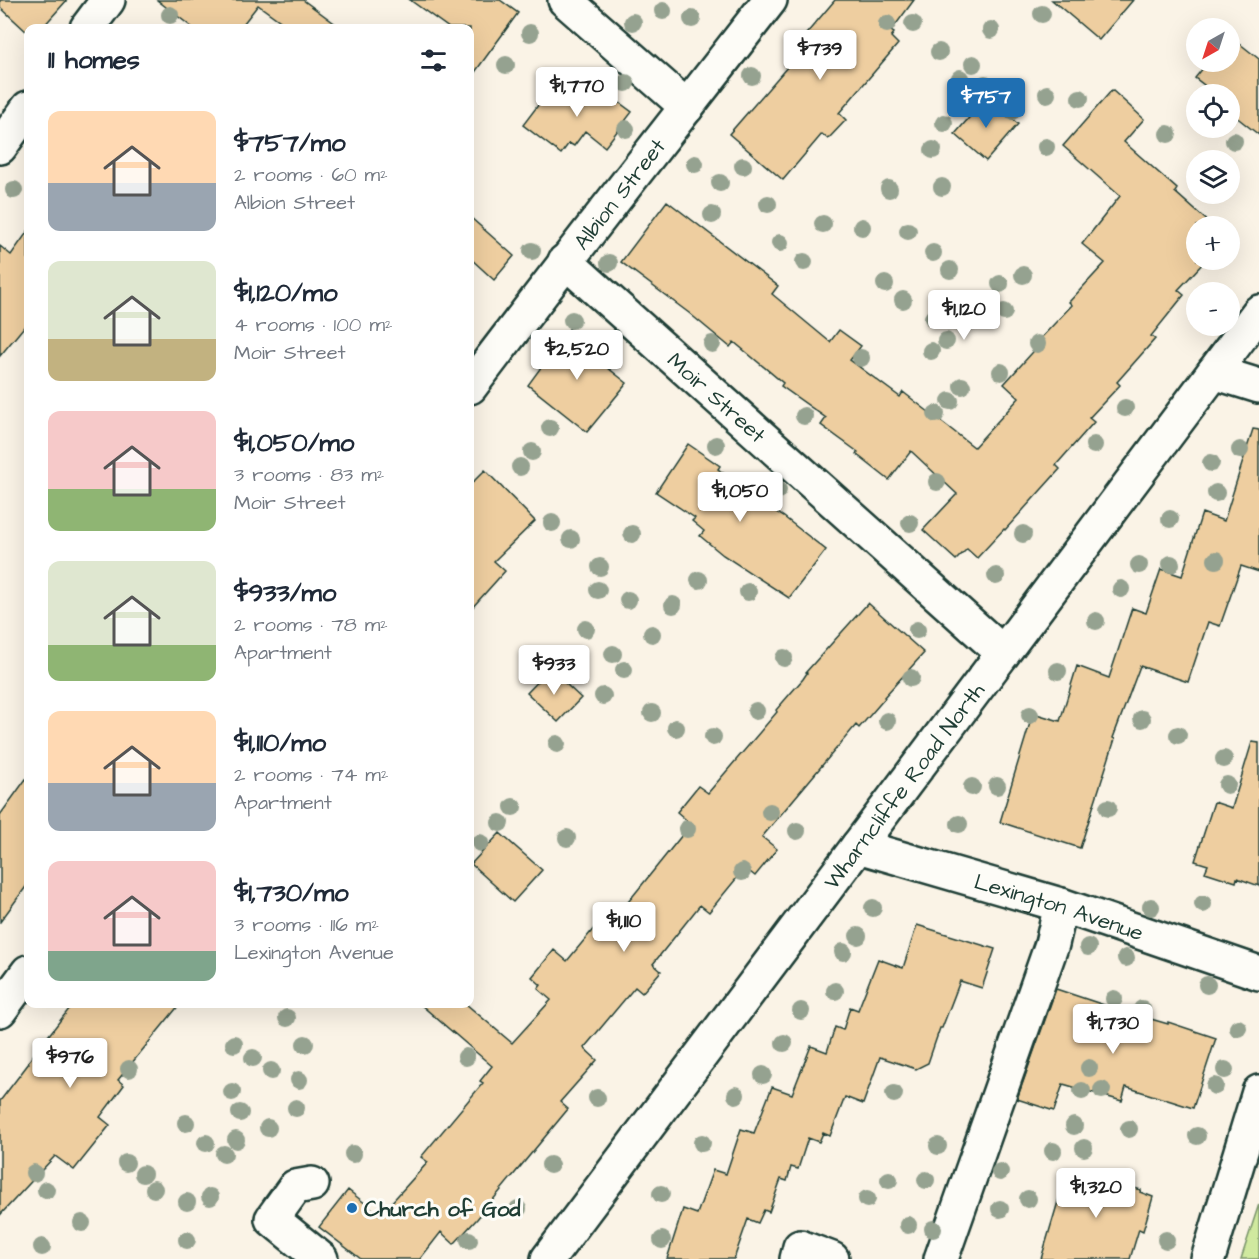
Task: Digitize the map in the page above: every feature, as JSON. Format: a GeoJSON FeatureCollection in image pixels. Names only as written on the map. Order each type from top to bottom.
{"type":"FeatureCollection","features":[{"type":"Feature","properties":{"kind":"street"},"geometry":{"type":"LineString","coordinates":[[90,24],[108,0]]}},
{"type":"Feature","properties":{"kind":"street"},"geometry":{"type":"LineString","coordinates":[[565,0],[687,107]]}},
{"type":"Feature","properties":{"kind":"street","name":"Albion Street"},"geometry":{"type":"LineString","coordinates":[[474,382],[565,261],[770,0]]}},
{"type":"Feature","properties":{"kind":"street"},"geometry":{"type":"LineString","coordinates":[[0,147],[24,114]]}},
{"type":"Feature","properties":{"kind":"street","name":"Moir Street"},"geometry":{"type":"LineString","coordinates":[[565,261],[1003,653]]}},
{"type":"Feature","properties":{"kind":"street","name":"Wharncliffe Road North"},"geometry":{"type":"LineString","coordinates":[[548,1259],[1259,312]]}},
{"type":"Feature","properties":{"kind":"street"},"geometry":{"type":"LineString","coordinates":[[1214,372],[1259,386]]}},
{"type":"Feature","properties":{"kind":"street","name":"Lexington Avenue"},"geometry":{"type":"LineString","coordinates":[[858,846],[1061,905],[1259,973]]}},
{"type":"Feature","properties":{"kind":"street"},"geometry":{"type":"LineString","coordinates":[[941,1259],[1052,944],[1061,905]]}},
{"type":"Feature","properties":{"kind":"street"},"geometry":{"type":"LineString","coordinates":[[0,1010],[24,977]]}},
{"type":"Feature","properties":{"kind":"street"},"geometry":{"type":"LineString","coordinates":[[1208,1259],[1259,1092]]}},
{"type":"Feature","properties":{"kind":"street"},"geometry":{"type":"LineString","coordinates":[[312,1184],[295,1187],[272,1219],[321,1259]]}},
{"type":"Feature","properties":{"kind":"street"},"geometry":{"type":"LineString","coordinates":[[797,1259],[800,1247],[832,1259]]}},
{"type":"Feature","properties":{"kind":"green space"},"geometry":{"type":"Polygon","coordinates":[[[1259,1204],[1259,1259],[1241,1259],[1259,1204]]]}},
{"type":"Feature","properties":{"kind":"building"},"geometry":{"type":"Polygon","coordinates":[[[0,0],[67,0],[46,24],[24,24],[24,29],[0,7],[0,0]]]}},
{"type":"Feature","properties":{"kind":"building"},"geometry":{"type":"Polygon","coordinates":[[[157,0],[303,0],[336,24],[284,24],[258,5],[243,24],[188,24],[157,0]]]}},
{"type":"Feature","properties":{"kind":"building"},"geometry":{"type":"Polygon","coordinates":[[[410,0],[500,0],[518,13],[474,74],[474,24],[443,24],[410,0]]]}},
{"type":"Feature","properties":{"kind":"building"},"geometry":{"type":"Polygon","coordinates":[[[835,0],[914,0],[891,31],[894,33],[891,37],[898,44],[839,113],[846,120],[828,139],[822,134],[783,180],[729,134],[795,58],[790,53],[835,0]]]}},
{"type":"Feature","properties":{"kind":"building"},"geometry":{"type":"Polygon","coordinates":[[[1052,0],[1133,0],[1099,40],[1052,0]]]}},
{"type":"Feature","properties":{"kind":"building"},"geometry":{"type":"Polygon","coordinates":[[[1240,44],[1259,59],[1259,135],[1240,120],[1240,84],[1203,84],[1195,78],[1200,72],[1240,72],[1240,44]]]}},
{"type":"Feature","properties":{"kind":"building"},"geometry":{"type":"Polygon","coordinates":[[[568,80],[597,102],[605,92],[632,112],[605,147],[585,131],[574,146],[569,143],[561,154],[523,125],[542,100],[549,105],[568,80]]]}},
{"type":"Feature","properties":{"kind":"building"},"geometry":{"type":"Polygon","coordinates":[[[1112,90],[1144,119],[1124,142],[1177,189],[1175,192],[1186,204],[1202,216],[1186,216],[1186,270],[1197,270],[1178,290],[1184,295],[1151,336],[1155,339],[1117,382],[1120,385],[1089,418],[1094,422],[1056,465],[1060,469],[977,558],[967,549],[956,560],[923,530],[957,494],[911,451],[889,480],[856,454],[858,452],[821,425],[826,418],[781,386],[783,383],[734,342],[730,347],[621,262],[667,201],[778,286],[772,294],[830,342],[839,330],[861,346],[850,360],[900,397],[903,392],[974,447],[1019,398],[1004,384],[1042,342],[1039,340],[1072,305],[1069,302],[1105,263],[1082,244],[1120,196],[1063,146],[1112,90]]]}},
{"type":"Feature","properties":{"kind":"building"},"geometry":{"type":"Polygon","coordinates":[[[987,97],[1018,124],[986,161],[955,134],[987,97]]]}},
{"type":"Feature","properties":{"kind":"building"},"geometry":{"type":"Polygon","coordinates":[[[474,221],[514,256],[494,280],[474,262],[474,221]]]}},
{"type":"Feature","properties":{"kind":"building"},"geometry":{"type":"Polygon","coordinates":[[[24,237],[24,327],[0,356],[0,246],[11,255],[24,237]]]}},
{"type":"Feature","properties":{"kind":"building"},"geometry":{"type":"Polygon","coordinates":[[[569,329],[602,354],[598,360],[627,383],[587,432],[528,385],[569,329]]]}},
{"type":"Feature","properties":{"kind":"building"},"geometry":{"type":"Polygon","coordinates":[[[1253,429],[1259,430],[1259,572],[1241,566],[1220,626],[1208,622],[1188,682],[1140,666],[1113,738],[1115,739],[1080,848],[1000,822],[1033,713],[1060,721],[1077,666],[1109,678],[1132,608],[1146,613],[1161,569],[1182,576],[1202,513],[1224,521],[1253,429]]]}},
{"type":"Feature","properties":{"kind":"building"},"geometry":{"type":"Polygon","coordinates":[[[688,444],[720,466],[718,469],[826,550],[789,598],[723,555],[700,536],[704,531],[692,521],[695,518],[656,492],[688,444]]]}},
{"type":"Feature","properties":{"kind":"building"},"geometry":{"type":"Polygon","coordinates":[[[485,470],[535,521],[494,561],[505,571],[474,606],[474,481],[485,470]]]}},
{"type":"Feature","properties":{"kind":"building"},"geometry":{"type":"Polygon","coordinates":[[[868,603],[924,653],[859,728],[856,725],[762,837],[777,849],[755,876],[745,868],[709,912],[700,905],[653,964],[661,971],[642,993],[635,987],[584,1048],[597,1060],[560,1102],[568,1109],[454,1244],[441,1232],[420,1259],[361,1259],[319,1227],[348,1190],[380,1215],[428,1162],[421,1157],[483,1083],[480,1081],[492,1066],[425,1008],[471,1008],[512,1043],[551,1000],[538,989],[541,985],[532,977],[554,950],[567,961],[600,921],[608,927],[691,824],[677,812],[698,786],[708,793],[777,712],[776,710],[803,679],[806,672],[868,603]]]}},
{"type":"Feature","properties":{"kind":"building"},"geometry":{"type":"Polygon","coordinates":[[[550,669],[581,698],[558,722],[527,693],[550,669]]]}},
{"type":"Feature","properties":{"kind":"building"},"geometry":{"type":"Polygon","coordinates":[[[1252,742],[1259,743],[1259,886],[1237,878],[1236,882],[1205,872],[1208,865],[1195,861],[1214,802],[1232,808],[1252,742]]]}},
{"type":"Feature","properties":{"kind":"building"},"geometry":{"type":"Polygon","coordinates":[[[24,782],[24,889],[0,922],[0,815],[24,782]]]}},
{"type":"Feature","properties":{"kind":"building"},"geometry":{"type":"Polygon","coordinates":[[[500,833],[542,870],[513,902],[474,867],[474,861],[500,833]]]}},
{"type":"Feature","properties":{"kind":"building"},"geometry":{"type":"Polygon","coordinates":[[[917,925],[995,949],[982,988],[960,981],[928,1063],[916,1069],[880,1057],[863,1104],[845,1097],[830,1136],[823,1133],[819,1142],[808,1138],[798,1169],[791,1167],[787,1181],[781,1179],[769,1212],[764,1210],[758,1223],[748,1219],[734,1259],[667,1259],[683,1209],[697,1214],[713,1170],[726,1174],[741,1129],[754,1133],[772,1087],[792,1094],[811,1046],[827,1052],[835,1027],[843,1030],[850,1007],[858,1010],[878,959],[903,968],[917,925]]]}},
{"type":"Feature","properties":{"kind":"building"},"geometry":{"type":"Polygon","coordinates":[[[1056,989],[1216,1038],[1193,1108],[1126,1087],[1122,1101],[1063,1084],[1054,1111],[1017,1099],[1056,989]]]}},
{"type":"Feature","properties":{"kind":"building"},"geometry":{"type":"Polygon","coordinates":[[[70,1008],[177,1008],[118,1080],[124,1085],[100,1117],[110,1125],[74,1170],[55,1156],[0,1215],[0,1101],[70,1008]]]}},
{"type":"Feature","properties":{"kind":"building"},"geometry":{"type":"Polygon","coordinates":[[[1068,1168],[1141,1190],[1140,1192],[1153,1197],[1143,1231],[1139,1229],[1130,1259],[1041,1259],[1068,1168]]]}},
{"type":"Feature","properties":{"kind":"place","name":"Church of God"},"geometry":{"type":"Point","coordinates":[352,1208]}}]}
